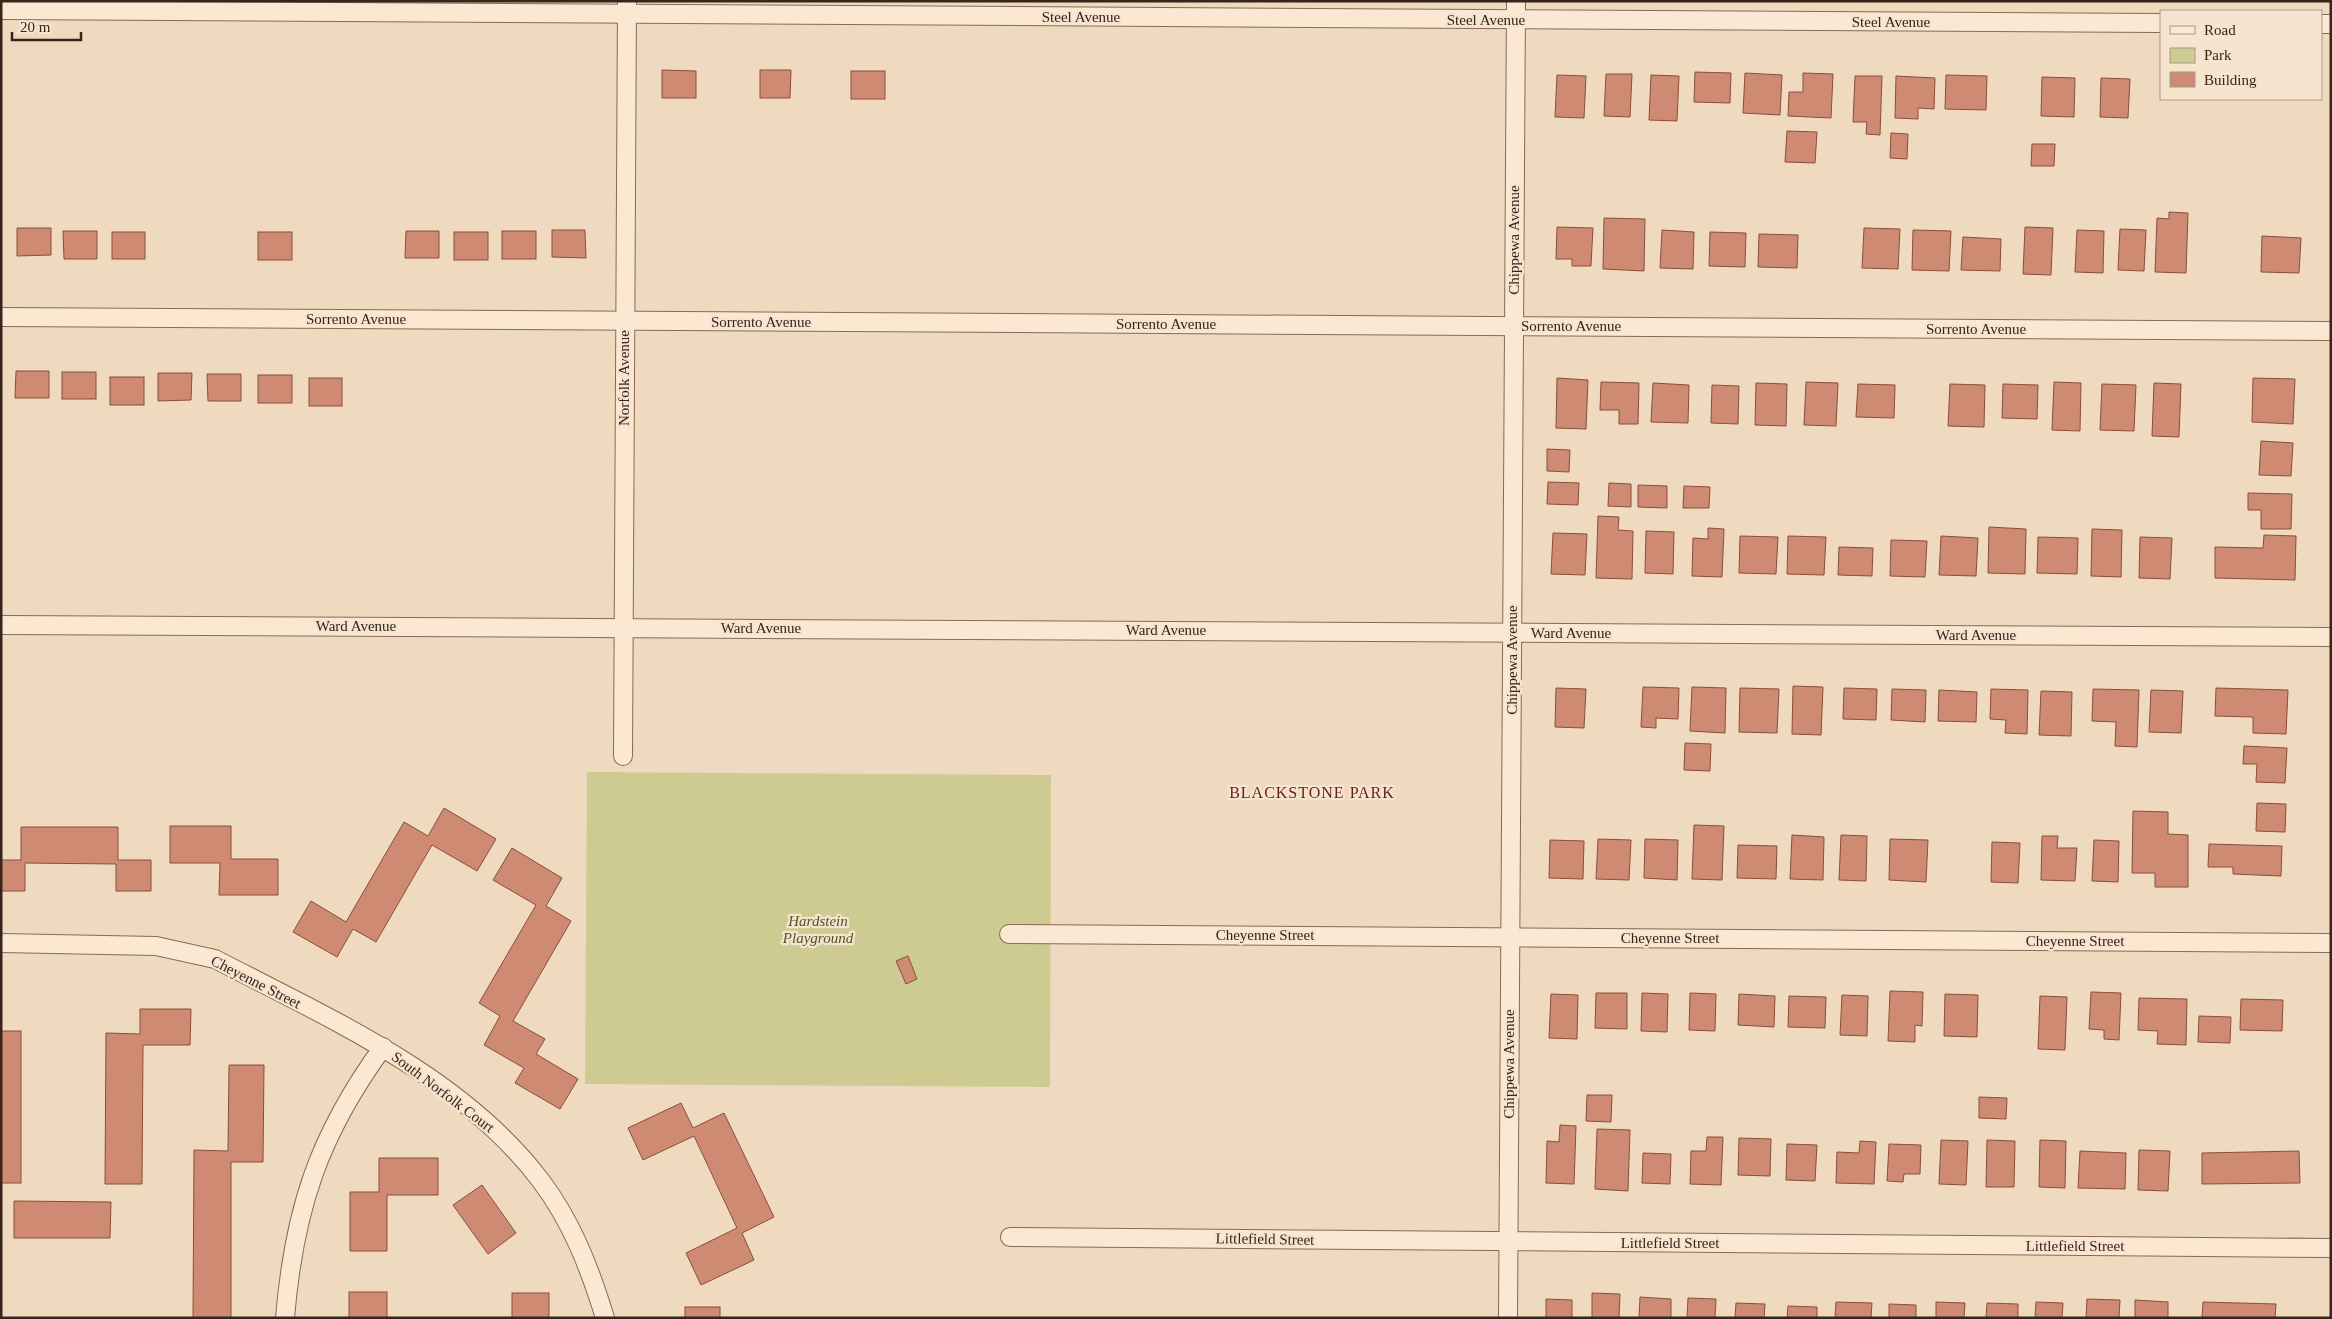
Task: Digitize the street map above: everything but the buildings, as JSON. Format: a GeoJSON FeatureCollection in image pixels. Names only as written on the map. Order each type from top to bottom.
{"type":"FeatureCollection","features":[{"type":"Feature","properties":{"kind":"street","name":"Chippewa Avenue"},"geometry":{"type":"LineString","coordinates":[[1508,1318],[1516,1]]}},
{"type":"Feature","properties":{"kind":"street","name":"Steel Avenue"},"geometry":{"type":"LineString","coordinates":[[1,10],[627,8],[1516,20],[2160,23]]}},
{"type":"Feature","properties":{"kind":"street","name":"Norfolk Avenue"},"geometry":{"type":"LineString","coordinates":[[622,756],[627,8]]}},
{"type":"Feature","properties":{"kind":"street","name":"Sorrento Avenue"},"geometry":{"type":"LineString","coordinates":[[1,317],[2331,330]]}},
{"type":"Feature","properties":{"kind":"street","name":"Ward Avenue"},"geometry":{"type":"LineString","coordinates":[[1,625],[2331,637]]}},
{"type":"Feature","properties":{"kind":"street","name":"Cheyenne Street"},"geometry":{"type":"LineString","coordinates":[[1009,934],[2331,943]]}},
{"type":"Feature","properties":{"kind":"street","name":"Cheyenne Street"},"geometry":{"type":"LineString","coordinates":[[1,943],[156,946],[195,953],[215,959],[383,1047]]}},
{"type":"Feature","properties":{"kind":"street"},"geometry":{"type":"LineString","coordinates":[[285,1318],[289,1265],[301,1210],[319,1156],[344,1106],[383,1047]]}},
{"type":"Feature","properties":{"kind":"street","name":"South Norfolk Court"},"geometry":{"type":"LineString","coordinates":[[383,1047],[470,1108],[508,1142],[541,1181],[568,1224],[578,1244],[591,1272],[605,1318]]}},
{"type":"Feature","properties":{"kind":"street","name":"Littlefield Street"},"geometry":{"type":"LineString","coordinates":[[1010,1237],[2331,1248]]}},
{"type":"Feature","properties":{"kind":"green space","name":"Hardstein Playground"},"geometry":{"type":"Polygon","coordinates":[[[587,772],[1051,775],[1050,1087],[585,1084],[587,772]]]}},
{"type":"Feature","properties":{"kind":"district","name":"BLACKSTONE PARK"},"geometry":{"type":"Point","coordinates":[1312,792]}}]}
